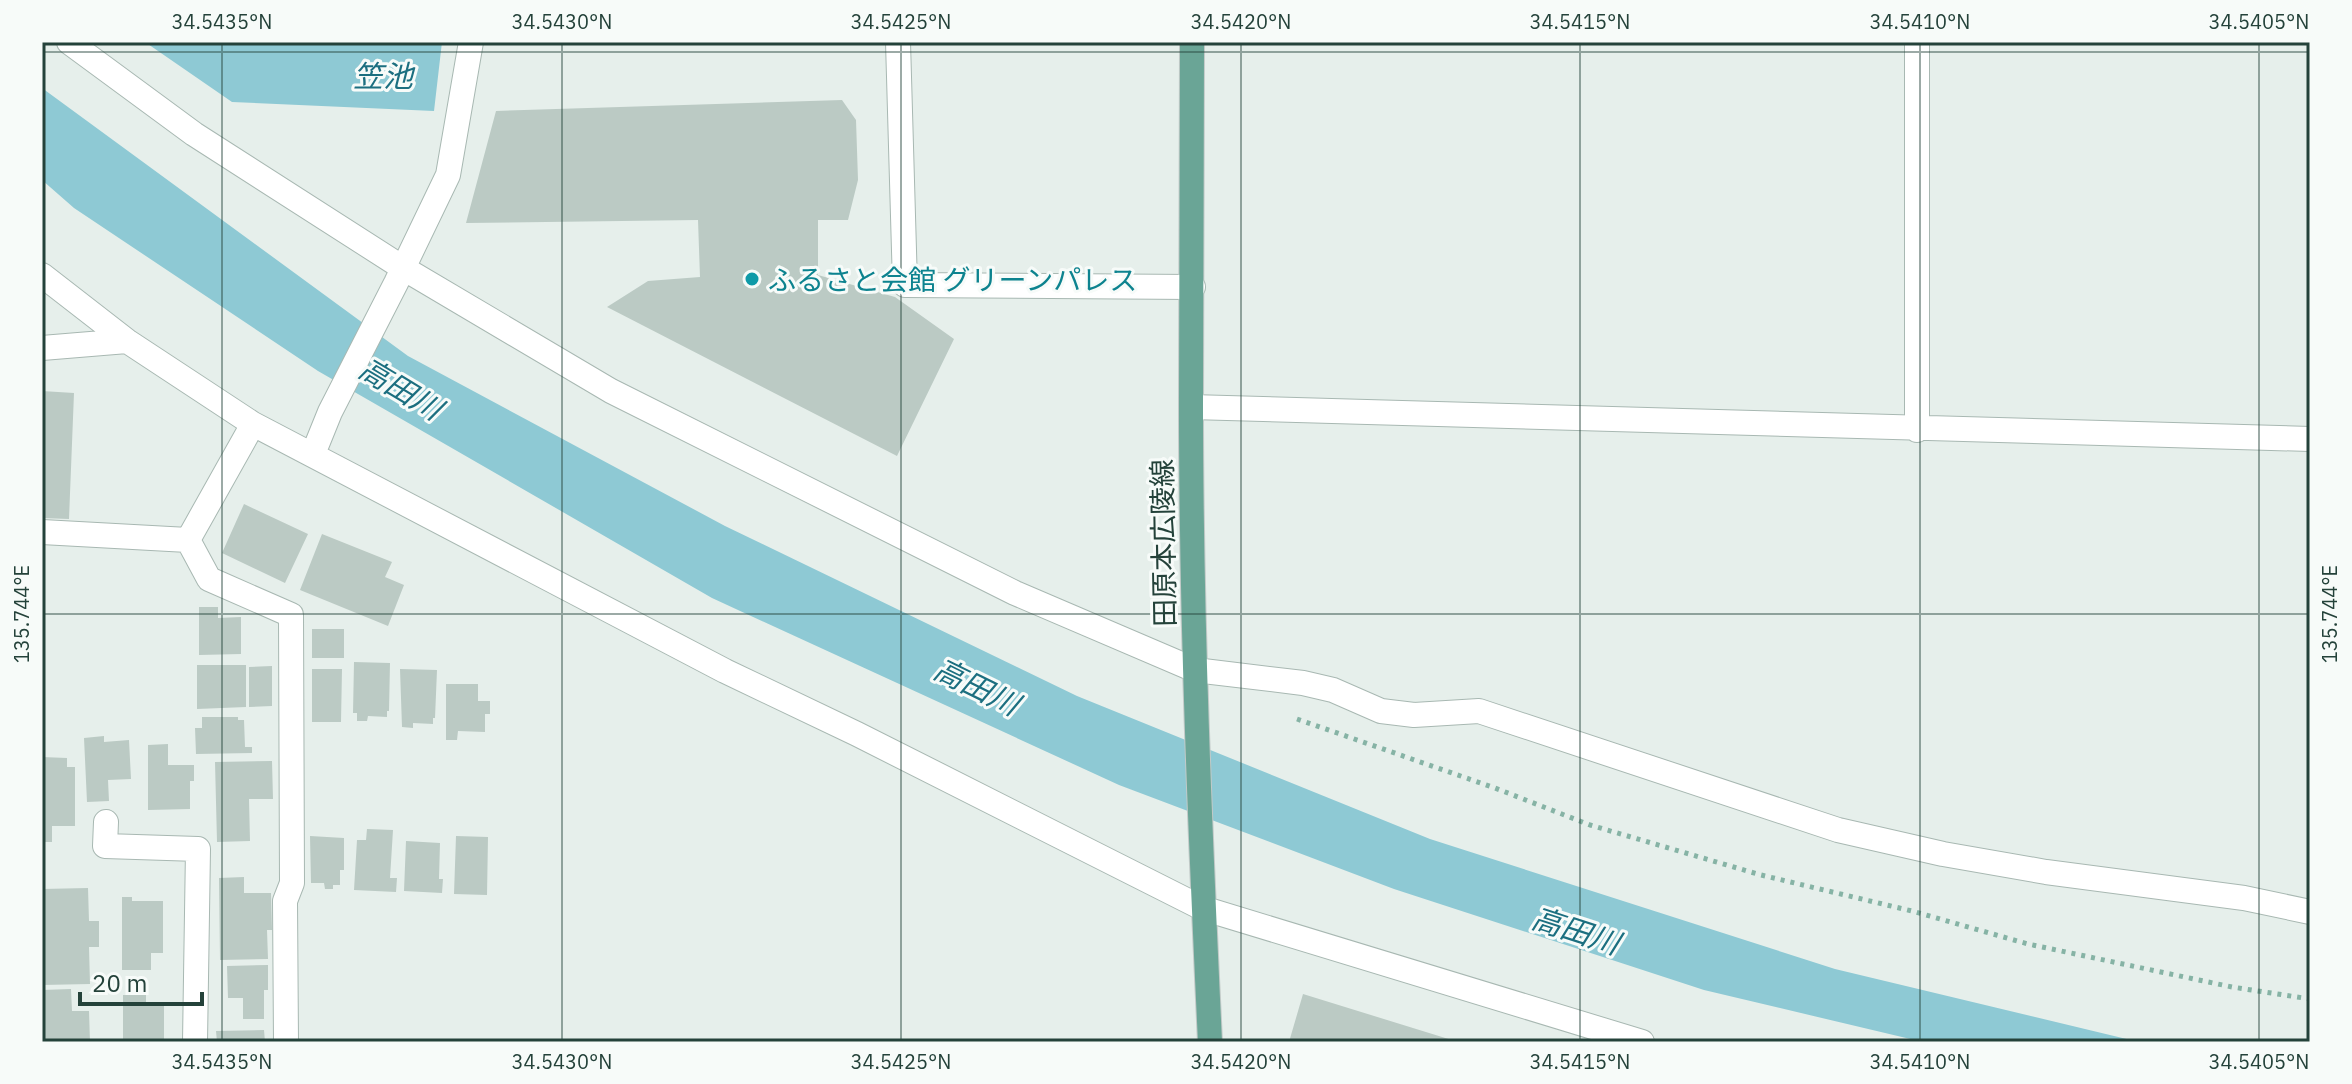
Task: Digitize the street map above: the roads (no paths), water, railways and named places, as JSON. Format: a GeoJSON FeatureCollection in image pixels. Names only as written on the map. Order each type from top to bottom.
{"type":"FeatureCollection","features":[{"type":"Feature","properties":{"kind":"main road","name":"田原本広陵線"},"geometry":{"type":"LineString","coordinates":[[1192,42],[1191,407],[1201,881],[1210,1042]]}},
{"type":"Feature","properties":{"kind":"street"},"geometry":{"type":"LineString","coordinates":[[69,42],[194,134],[399,276],[625,398],[1196,680],[1303,683],[1333,690],[1381,711],[1414,715],[1479,711],[1838,830],[1943,854],[2046,872],[2244,898],[2310,912]]}},
{"type":"Feature","properties":{"kind":"street"},"geometry":{"type":"LineString","coordinates":[[313,454],[330,412],[448,175],[471,42]]}},
{"type":"Feature","properties":{"kind":"street"},"geometry":{"type":"LineString","coordinates":[[898,42],[905,285],[1193,287]]}},
{"type":"Feature","properties":{"kind":"street"},"geometry":{"type":"LineString","coordinates":[[1917,42],[1917,430]]}},
{"type":"Feature","properties":{"kind":"street"},"geometry":{"type":"LineString","coordinates":[[42,275],[127,341],[253,424],[725,671],[1202,908],[1642,1042]]}},
{"type":"Feature","properties":{"kind":"street"},"geometry":{"type":"LineString","coordinates":[[42,348],[127,341]]}},
{"type":"Feature","properties":{"kind":"street"},"geometry":{"type":"LineString","coordinates":[[1191,407],[2310,439]]}},
{"type":"Feature","properties":{"kind":"street"},"geometry":{"type":"LineString","coordinates":[[188,540],[253,424]]}},
{"type":"Feature","properties":{"kind":"street"},"geometry":{"type":"LineString","coordinates":[[42,532],[188,540]]}},
{"type":"Feature","properties":{"kind":"street"},"geometry":{"type":"LineString","coordinates":[[188,540],[209,579],[291,615],[292,883],[285,901],[286,1042]]}},
{"type":"Feature","properties":{"kind":"street"},"geometry":{"type":"LineString","coordinates":[[106,822],[105,846],[198,849],[195,1042]]}},
{"type":"Feature","properties":{"kind":"water","name":"笠池"},"geometry":{"type":"Polygon","coordinates":[[[145,42],[442,42],[434,111],[232,102],[145,42]]]}},
{"type":"Feature","properties":{"kind":"water","name":"高田川"},"geometry":{"type":"Polygon","coordinates":[[[42,88],[408,356],[725,526],[1077,696],[1430,839],[1835,969],[2139,1042],[1923,1042],[1704,990],[1394,889],[1119,785],[712,598],[318,371],[74,208],[42,180],[42,88]]]}},
{"type":"Feature","properties":{"kind":"place","name":"ふるさと会館 グリーンパレス"},"geometry":{"type":"Point","coordinates":[752,279]}}]}
